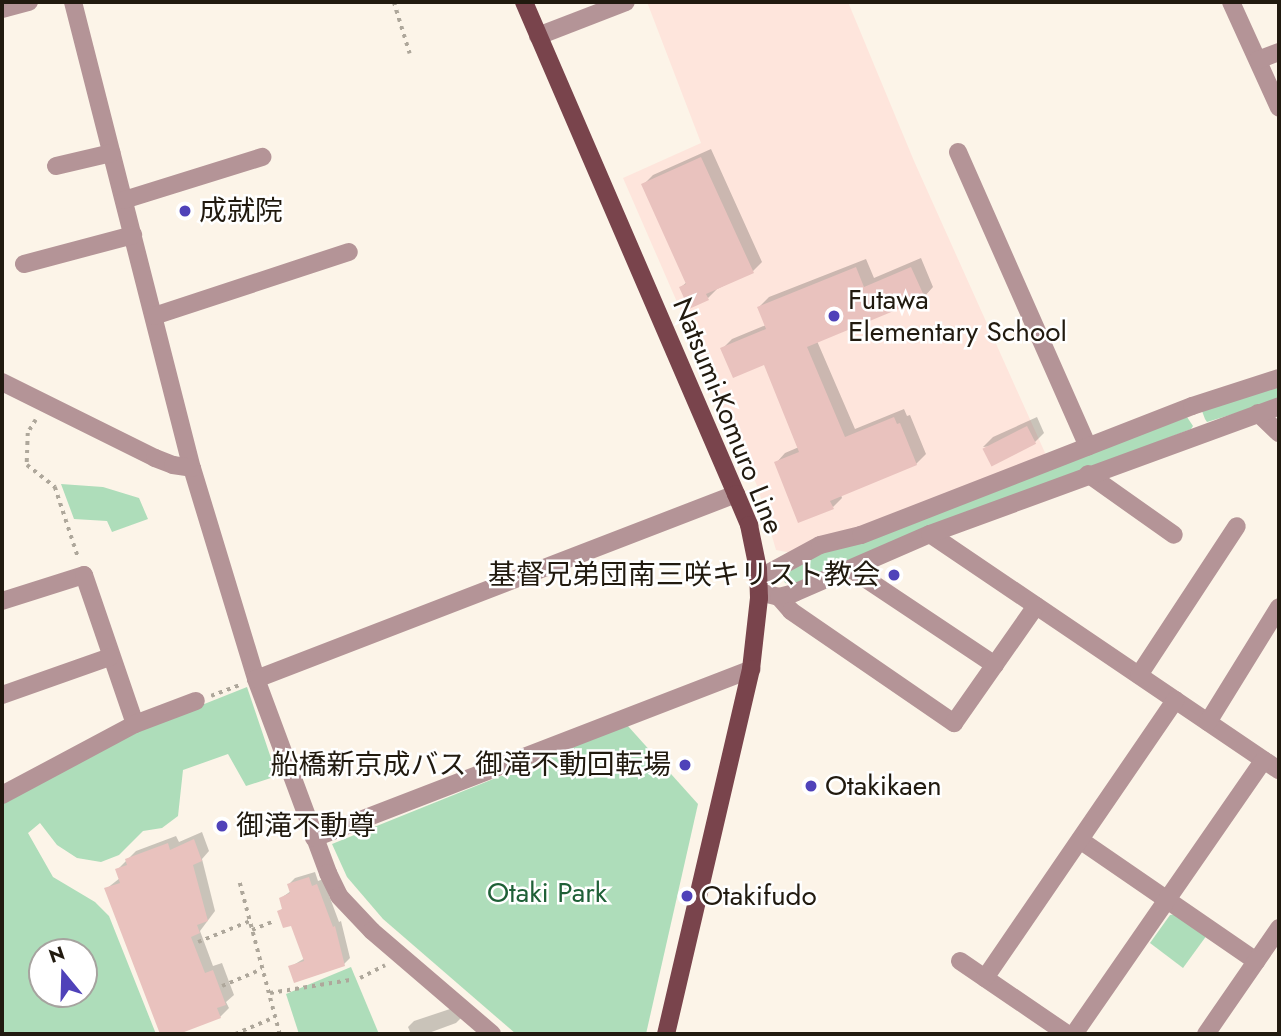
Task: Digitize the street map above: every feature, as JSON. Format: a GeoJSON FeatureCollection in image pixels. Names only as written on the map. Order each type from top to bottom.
{"type":"FeatureCollection","features":[{"type":"Feature","properties":{"kind":"main road","name":"Natsumi-Komuro Line"},"geometry":{"type":"LineString","coordinates":[[524,2],[749,525],[759,585],[751,669],[666,1034]]}},
{"type":"Feature","properties":{"kind":"street"},"geometry":{"type":"LineString","coordinates":[[2,9],[29,2]]}},
{"type":"Feature","properties":{"kind":"street"},"geometry":{"type":"LineString","coordinates":[[73,2],[192,467],[256,679],[333,885],[351,910],[492,1034]]}},
{"type":"Feature","properties":{"kind":"street"},"geometry":{"type":"LineString","coordinates":[[538,36],[626,2]]}},
{"type":"Feature","properties":{"kind":"street"},"geometry":{"type":"LineString","coordinates":[[1231,2],[1279,108]]}},
{"type":"Feature","properties":{"kind":"street"},"geometry":{"type":"LineString","coordinates":[[1258,60],[1279,52]]}},
{"type":"Feature","properties":{"kind":"street"},"geometry":{"type":"LineString","coordinates":[[56,166],[112,152]]}},
{"type":"Feature","properties":{"kind":"street"},"geometry":{"type":"LineString","coordinates":[[958,152],[1088,447]]}},
{"type":"Feature","properties":{"kind":"street"},"geometry":{"type":"LineString","coordinates":[[124,200],[262,158]]}},
{"type":"Feature","properties":{"kind":"street"},"geometry":{"type":"LineString","coordinates":[[24,264],[133,235]]}},
{"type":"Feature","properties":{"kind":"street"},"geometry":{"type":"LineString","coordinates":[[153,316],[349,252]]}},
{"type":"Feature","properties":{"kind":"street"},"geometry":{"type":"LineString","coordinates":[[1036,606],[954,723],[791,611],[779,597],[759,585],[820,545],[860,535],[1192,406],[1279,378]]}},
{"type":"Feature","properties":{"kind":"street"},"geometry":{"type":"LineString","coordinates":[[2,382],[155,458],[173,465],[192,467]]}},
{"type":"Feature","properties":{"kind":"street"},"geometry":{"type":"LineString","coordinates":[[1192,406],[1202,432]]}},
{"type":"Feature","properties":{"kind":"street"},"geometry":{"type":"LineString","coordinates":[[779,597],[930,534],[1202,432],[1279,406]]}},
{"type":"Feature","properties":{"kind":"street"},"geometry":{"type":"LineString","coordinates":[[1258,413],[1279,433]]}},
{"type":"Feature","properties":{"kind":"street"},"geometry":{"type":"LineString","coordinates":[[1088,474],[1174,535]]}},
{"type":"Feature","properties":{"kind":"street"},"geometry":{"type":"LineString","coordinates":[[256,679],[736,494]]}},
{"type":"Feature","properties":{"kind":"street"},"geometry":{"type":"LineString","coordinates":[[1139,675],[1237,526]]}},
{"type":"Feature","properties":{"kind":"street"},"geometry":{"type":"LineString","coordinates":[[930,534],[1272,765],[1167,901],[1074,1034]]}},
{"type":"Feature","properties":{"kind":"street"},"geometry":{"type":"LineString","coordinates":[[851,569],[995,665]]}},
{"type":"Feature","properties":{"kind":"street"},"geometry":{"type":"LineString","coordinates":[[2,601],[83,575],[135,724]]}},
{"type":"Feature","properties":{"kind":"street"},"geometry":{"type":"LineString","coordinates":[[1208,722],[1279,607]]}},
{"type":"Feature","properties":{"kind":"street"},"geometry":{"type":"LineString","coordinates":[[2,695],[110,657]]}},
{"type":"Feature","properties":{"kind":"street"},"geometry":{"type":"LineString","coordinates":[[314,838],[751,669]]}},
{"type":"Feature","properties":{"kind":"street"},"geometry":{"type":"LineString","coordinates":[[985,978],[1175,700]]}},
{"type":"Feature","properties":{"kind":"street"},"geometry":{"type":"LineString","coordinates":[[2,795],[135,724],[196,701]]}},
{"type":"Feature","properties":{"kind":"street"},"geometry":{"type":"LineString","coordinates":[[1080,839],[1256,961]]}},
{"type":"Feature","properties":{"kind":"street"},"geometry":{"type":"LineString","coordinates":[[1206,1034],[1279,928]]}},
{"type":"Feature","properties":{"kind":"street"},"geometry":{"type":"LineString","coordinates":[[960,961],[1068,1034]]}},
{"type":"Feature","properties":{"kind":"path"},"geometry":{"type":"LineString","coordinates":[[394,2],[410,54]]}},
{"type":"Feature","properties":{"kind":"path"},"geometry":{"type":"LineString","coordinates":[[46,403],[29,433],[27,464],[55,487],[83,575]]}},
{"type":"Feature","properties":{"kind":"path"},"geometry":{"type":"LineString","coordinates":[[196,701],[256,679]]}},
{"type":"Feature","properties":{"kind":"path"},"geometry":{"type":"LineString","coordinates":[[240,883],[279,1034]]}},
{"type":"Feature","properties":{"kind":"path"},"geometry":{"type":"LineString","coordinates":[[198,942],[250,921]]}},
{"type":"Feature","properties":{"kind":"path"},"geometry":{"type":"LineString","coordinates":[[252,930],[272,922]]}},
{"type":"Feature","properties":{"kind":"path"},"geometry":{"type":"LineString","coordinates":[[360,978],[390,962]]}},
{"type":"Feature","properties":{"kind":"path"},"geometry":{"type":"LineString","coordinates":[[222,986],[262,968]]}},
{"type":"Feature","properties":{"kind":"path"},"geometry":{"type":"LineString","coordinates":[[269,993],[351,980]]}},
{"type":"Feature","properties":{"kind":"path"},"geometry":{"type":"LineString","coordinates":[[235,1034],[275,1017]]}},
{"type":"Feature","properties":{"kind":"shaded area","name":"Futawa Elementary School"},"geometry":{"type":"Polygon","coordinates":[[[647,2],[848,2],[914,161],[1046,455],[792,553],[776,550],[758,488],[623,178],[701,143],[647,2]]]}},
{"type":"Feature","properties":{"kind":"green space"},"geometry":{"type":"Polygon","coordinates":[[[1279,384],[1279,400],[1207,422],[1205,419],[1202,411],[1279,384]]]}},
{"type":"Feature","properties":{"kind":"green space"},"geometry":{"type":"Polygon","coordinates":[[[1187,417],[1193,426],[1191,429],[793,584],[785,583],[782,574],[824,550],[1187,417]]]}},
{"type":"Feature","properties":{"kind":"green space"},"geometry":{"type":"Polygon","coordinates":[[[61,484],[103,487],[139,498],[148,519],[112,532],[107,521],[74,519],[61,484]]]}},
{"type":"Feature","properties":{"kind":"green space"},"geometry":{"type":"Polygon","coordinates":[[[247,687],[277,776],[246,786],[228,754],[183,770],[178,816],[162,828],[143,831],[119,855],[101,862],[77,858],[57,845],[40,823],[28,833],[53,877],[95,902],[109,916],[156,1034],[2,1034],[2,800],[129,734],[247,687]]]}},
{"type":"Feature","properties":{"kind":"green space","name":"Otaki Park"},"geometry":{"type":"Polygon","coordinates":[[[627,725],[698,804],[646,1034],[516,1034],[383,919],[347,877],[332,844],[627,725]]]}},
{"type":"Feature","properties":{"kind":"green space"},"geometry":{"type":"Polygon","coordinates":[[[1176,914],[1207,935],[1183,968],[1150,943],[1170,915],[1176,914]]]}},
{"type":"Feature","properties":{"kind":"green space"},"geometry":{"type":"Polygon","coordinates":[[[351,967],[379,1034],[299,1034],[286,994],[351,967]]]}},
{"type":"Feature","properties":{"kind":"building"},"geometry":{"type":"Polygon","coordinates":[[[701,157],[754,273],[706,294],[709,300],[689,309],[679,287],[686,284],[641,184],[701,157]]]}},
{"type":"Feature","properties":{"kind":"building"},"geometry":{"type":"Polygon","coordinates":[[[856,267],[864,287],[911,267],[925,298],[807,347],[845,437],[894,417],[897,424],[900,423],[917,465],[830,501],[834,509],[798,523],[774,462],[799,452],[764,365],[733,378],[720,348],[766,329],[757,307],[856,267]]]}},
{"type":"Feature","properties":{"kind":"building"},"geometry":{"type":"Polygon","coordinates":[[[1027,426],[1036,444],[992,467],[982,449],[1027,426]]]}},
{"type":"Feature","properties":{"kind":"building"},"geometry":{"type":"Polygon","coordinates":[[[194,839],[202,861],[193,865],[208,921],[197,925],[200,933],[191,937],[205,973],[213,970],[226,1005],[217,1008],[221,1018],[179,1034],[160,1034],[104,888],[120,883],[115,869],[127,865],[125,859],[168,843],[170,850],[194,839]]]}},
{"type":"Feature","properties":{"kind":"building"},"geometry":{"type":"Polygon","coordinates":[[[309,877],[312,886],[317,884],[333,927],[335,926],[345,966],[294,983],[288,966],[304,961],[291,926],[283,928],[277,911],[282,909],[279,898],[290,893],[287,884],[309,877]]]}},
{"type":"Feature","properties":{"kind":"place","name":"成就院"},"geometry":{"type":"Point","coordinates":[185,211]}},
{"type":"Feature","properties":{"kind":"place","name":"Futawa Elementary School"},"geometry":{"type":"Point","coordinates":[834,316]}},
{"type":"Feature","properties":{"kind":"place","name":"基督兄弟団南三咲キリスト教会"},"geometry":{"type":"Point","coordinates":[894,575]}},
{"type":"Feature","properties":{"kind":"place","name":"船橋新京成バス 御滝不動回転場"},"geometry":{"type":"Point","coordinates":[685,765]}},
{"type":"Feature","properties":{"kind":"place","name":"Otakikaen"},"geometry":{"type":"Point","coordinates":[811,786]}},
{"type":"Feature","properties":{"kind":"place","name":"御滝不動尊"},"geometry":{"type":"Point","coordinates":[222,826]}},
{"type":"Feature","properties":{"kind":"place","name":"Otakifudo"},"geometry":{"type":"Point","coordinates":[687,896]}}]}
